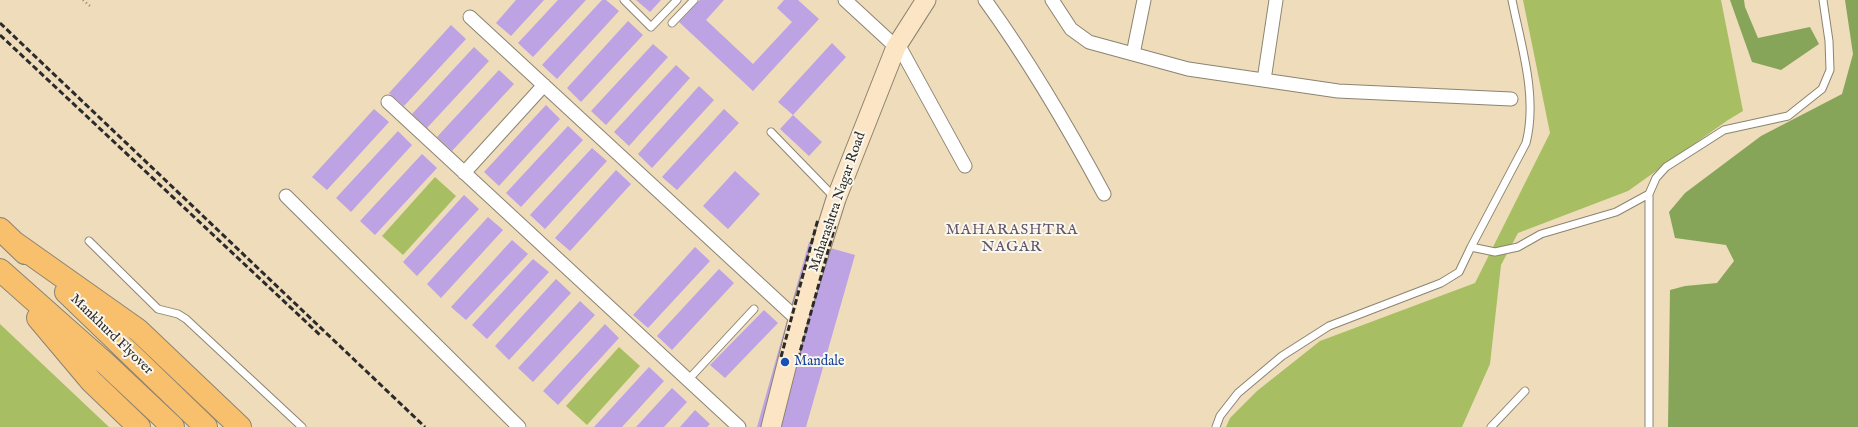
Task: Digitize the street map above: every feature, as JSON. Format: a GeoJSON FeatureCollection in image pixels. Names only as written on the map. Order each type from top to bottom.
{"type":"FeatureCollection","features":[{"type":"Feature","properties":{"kind":"highway","name":"Mankhurd Flyover"},"geometry":{"type":"LineString","coordinates":[[8,236],[206,427]]}},
{"type":"Feature","properties":{"kind":"highway"},"geometry":{"type":"LineString","coordinates":[[8,236],[138,330],[240,427]]}},
{"type":"Feature","properties":{"kind":"highway","name":"Mankhurd Flyover"},"geometry":{"type":"LineString","coordinates":[[0,271],[106,364],[173,427]]}},
{"type":"Feature","properties":{"kind":"highway"},"geometry":{"type":"LineString","coordinates":[[0,271],[91,381],[139,427]]}},
{"type":"Feature","properties":{"kind":"street"},"geometry":{"type":"LineString","coordinates":[[845,0],[897,45],[965,166]]}},
{"type":"Feature","properties":{"kind":"street","name":"Maharashtra Nagar Road"},"geometry":{"type":"LineString","coordinates":[[771,427],[798,320],[836,199],[897,45],[926,0]]}},
{"type":"Feature","properties":{"kind":"street"},"geometry":{"type":"LineString","coordinates":[[985,0],[1042,84],[1066,124],[1104,194]]}},
{"type":"Feature","properties":{"kind":"street"},"geometry":{"type":"LineString","coordinates":[[1052,0],[1072,29],[1080,37],[1089,42],[1188,69],[1338,91],[1511,99]]}},
{"type":"Feature","properties":{"kind":"street"},"geometry":{"type":"LineString","coordinates":[[1133,54],[1144,0]]}},
{"type":"Feature","properties":{"kind":"street"},"geometry":{"type":"LineString","coordinates":[[1264,80],[1276,0]]}},
{"type":"Feature","properties":{"kind":"street"},"geometry":{"type":"LineString","coordinates":[[470,16],[798,320]]}},
{"type":"Feature","properties":{"kind":"street"},"geometry":{"type":"LineString","coordinates":[[464,173],[544,85]]}},
{"type":"Feature","properties":{"kind":"street"},"geometry":{"type":"LineString","coordinates":[[388,102],[738,427]]}},
{"type":"Feature","properties":{"kind":"street"},"geometry":{"type":"LineString","coordinates":[[286,196],[519,427]]}},
{"type":"Feature","properties":{"kind":"lane"},"geometry":{"type":"LineString","coordinates":[[624,0],[651,27],[677,0]]}},
{"type":"Feature","properties":{"kind":"lane"},"geometry":{"type":"LineString","coordinates":[[672,23],[694,0]]}},
{"type":"Feature","properties":{"kind":"lane"},"geometry":{"type":"LineString","coordinates":[[1216,427],[1220,416],[1238,393],[1282,356],[1329,326],[1441,283],[1459,272],[1471,246],[1526,143],[1530,129],[1531,110],[1528,80],[1512,0]]}},
{"type":"Feature","properties":{"kind":"lane"},"geometry":{"type":"LineString","coordinates":[[1649,427],[1649,194],[1656,178],[1666,167],[1724,130],[1788,116],[1822,89],[1830,70],[1829,41],[1823,0]]}},
{"type":"Feature","properties":{"kind":"lane"},"geometry":{"type":"LineString","coordinates":[[771,132],[836,199]]}},
{"type":"Feature","properties":{"kind":"lane"},"geometry":{"type":"LineString","coordinates":[[1471,246],[1495,252],[1518,246],[1541,234],[1616,212],[1649,194]]}},
{"type":"Feature","properties":{"kind":"lane"},"geometry":{"type":"LineString","coordinates":[[89,240],[158,309],[178,314],[186,319],[302,427]]}},
{"type":"Feature","properties":{"kind":"lane"},"geometry":{"type":"LineString","coordinates":[[688,380],[754,309]]}},
{"type":"Feature","properties":{"kind":"lane"},"geometry":{"type":"LineString","coordinates":[[1491,427],[1525,391]]}},
{"type":"Feature","properties":{"kind":"path"},"geometry":{"type":"LineString","coordinates":[[83,0],[90,6]]}},
{"type":"Feature","properties":{"kind":"green space"},"geometry":{"type":"Polygon","coordinates":[[[1523,0],[1721,0],[1743,111],[1628,191],[1518,233],[1501,265],[1490,364],[1462,427],[1226,427],[1230,418],[1257,391],[1320,341],[1475,283],[1550,133],[1523,0]]]}},
{"type":"Feature","properties":{"kind":"green space"},"geometry":{"type":"Polygon","coordinates":[[[1730,0],[1744,0],[1745,7],[1758,38],[1810,27],[1819,44],[1781,70],[1752,62],[1730,0]]]}},
{"type":"Feature","properties":{"kind":"green space"},"geometry":{"type":"Polygon","coordinates":[[[1845,0],[1858,0],[1858,427],[1668,427],[1670,290],[1685,286],[1717,283],[1734,261],[1726,245],[1675,238],[1669,212],[1685,193],[1761,136],[1842,94],[1853,54],[1845,0]]]}},
{"type":"Feature","properties":{"kind":"green space"},"geometry":{"type":"Polygon","coordinates":[[[435,177],[456,196],[403,255],[382,236],[435,177]]]}},
{"type":"Feature","properties":{"kind":"green space"},"geometry":{"type":"Polygon","coordinates":[[[0,324],[109,427],[0,427],[0,324]]]}},
{"type":"Feature","properties":{"kind":"green space"},"geometry":{"type":"Polygon","coordinates":[[[619,347],[640,366],[587,425],[566,406],[619,347]]]}},
{"type":"Feature","properties":{"kind":"building"},"geometry":{"type":"Polygon","coordinates":[[[516,0],[544,0],[511,36],[496,23],[516,0]]]}},
{"type":"Feature","properties":{"kind":"building"},"geometry":{"type":"Polygon","coordinates":[[[558,0],[586,0],[533,57],[518,43],[558,0]]]}},
{"type":"Feature","properties":{"kind":"building"},"geometry":{"type":"Polygon","coordinates":[[[602,0],[606,0],[619,11],[557,79],[542,65],[602,0]]]}},
{"type":"Feature","properties":{"kind":"building"},"geometry":{"type":"Polygon","coordinates":[[[636,0],[661,0],[650,12],[636,0]]]}},
{"type":"Feature","properties":{"kind":"building"},"geometry":{"type":"Polygon","coordinates":[[[700,0],[724,0],[706,20],[753,64],[792,22],[777,8],[784,0],[798,0],[819,19],[753,91],[679,22],[700,0]]]}},
{"type":"Feature","properties":{"kind":"building"},"geometry":{"type":"Polygon","coordinates":[[[628,21],[643,35],[581,102],[567,88],[628,21]]]}},
{"type":"Feature","properties":{"kind":"building"},"geometry":{"type":"Polygon","coordinates":[[[451,25],[466,39],[404,106],[389,93],[451,25]]]}},
{"type":"Feature","properties":{"kind":"building"},"geometry":{"type":"Polygon","coordinates":[[[832,43],[846,57],[793,115],[778,102],[832,43]]]}},
{"type":"Feature","properties":{"kind":"building"},"geometry":{"type":"Polygon","coordinates":[[[653,44],[668,57],[606,125],[591,111],[653,44]]]}},
{"type":"Feature","properties":{"kind":"building"},"geometry":{"type":"Polygon","coordinates":[[[474,47],[489,61],[427,128],[412,114],[474,47]]]}},
{"type":"Feature","properties":{"kind":"building"},"geometry":{"type":"Polygon","coordinates":[[[676,65],[690,78],[629,146],[614,132],[676,65]]]}},
{"type":"Feature","properties":{"kind":"building"},"geometry":{"type":"Polygon","coordinates":[[[499,70],[514,84],[452,151],[437,137],[499,70]]]}},
{"type":"Feature","properties":{"kind":"building"},"geometry":{"type":"Polygon","coordinates":[[[699,86],[714,100],[652,168],[638,154],[699,86]]]}},
{"type":"Feature","properties":{"kind":"building"},"geometry":{"type":"Polygon","coordinates":[[[546,105],[560,119],[499,186],[484,172],[546,105]]]}},
{"type":"Feature","properties":{"kind":"building"},"geometry":{"type":"Polygon","coordinates":[[[374,109],[389,122],[327,190],[312,177],[374,109]]]}},
{"type":"Feature","properties":{"kind":"building"},"geometry":{"type":"Polygon","coordinates":[[[724,109],[739,123],[677,190],[662,177],[724,109]]]}},
{"type":"Feature","properties":{"kind":"building"},"geometry":{"type":"Polygon","coordinates":[[[793,115],[822,142],[809,156],[780,129],[793,115]]]}},
{"type":"Feature","properties":{"kind":"building"},"geometry":{"type":"Polygon","coordinates":[[[568,126],[583,140],[521,207],[506,193],[568,126]]]}},
{"type":"Feature","properties":{"kind":"building"},"geometry":{"type":"Polygon","coordinates":[[[398,131],[412,145],[351,212],[336,198],[398,131]]]}},
{"type":"Feature","properties":{"kind":"building"},"geometry":{"type":"Polygon","coordinates":[[[592,148],[607,161],[545,229],[530,215],[592,148]]]}},
{"type":"Feature","properties":{"kind":"building"},"geometry":{"type":"Polygon","coordinates":[[[422,154],[437,168],[375,235],[360,221],[422,154]]]}},
{"type":"Feature","properties":{"kind":"building"},"geometry":{"type":"Polygon","coordinates":[[[616,170],[631,184],[570,251],[555,238],[616,170]]]}},
{"type":"Feature","properties":{"kind":"building"},"geometry":{"type":"Polygon","coordinates":[[[735,171],[760,194],[728,229],[703,206],[735,171]]]}},
{"type":"Feature","properties":{"kind":"building"},"geometry":{"type":"Polygon","coordinates":[[[464,195],[479,209],[417,276],[403,262],[464,195]]]}},
{"type":"Feature","properties":{"kind":"building"},"geometry":{"type":"Polygon","coordinates":[[[488,217],[503,230],[441,298],[427,284],[488,217]]]}},
{"type":"Feature","properties":{"kind":"building"},"geometry":{"type":"Polygon","coordinates":[[[512,240],[528,254],[466,320],[451,307],[512,240]]]}},
{"type":"Feature","properties":{"kind":"building"},"geometry":{"type":"Polygon","coordinates":[[[809,242],[855,255],[806,427],[757,427],[809,242]]]}},
{"type":"Feature","properties":{"kind":"building"},"geometry":{"type":"Polygon","coordinates":[[[695,247],[710,261],[648,328],[633,315],[695,247]]]}},
{"type":"Feature","properties":{"kind":"building"},"geometry":{"type":"Polygon","coordinates":[[[533,259],[549,272],[487,339],[472,325],[533,259]]]}},
{"type":"Feature","properties":{"kind":"building"},"geometry":{"type":"Polygon","coordinates":[[[719,269],[734,283],[672,350],[657,336],[719,269]]]}},
{"type":"Feature","properties":{"kind":"building"},"geometry":{"type":"Polygon","coordinates":[[[556,279],[571,293],[509,360],[495,346],[556,279]]]}},
{"type":"Feature","properties":{"kind":"building"},"geometry":{"type":"Polygon","coordinates":[[[580,301],[595,315],[533,382],[518,368],[580,301]]]}},
{"type":"Feature","properties":{"kind":"building"},"geometry":{"type":"Polygon","coordinates":[[[764,310],[778,323],[725,378],[710,365],[764,310]]]}},
{"type":"Feature","properties":{"kind":"building"},"geometry":{"type":"Polygon","coordinates":[[[605,324],[619,338],[558,405],[543,391],[605,324]]]}},
{"type":"Feature","properties":{"kind":"building"},"geometry":{"type":"Polygon","coordinates":[[[649,367],[664,381],[622,427],[594,427],[649,367]]]}},
{"type":"Feature","properties":{"kind":"building"},"geometry":{"type":"Polygon","coordinates":[[[672,388],[687,402],[664,427],[636,427],[672,388]]]}},
{"type":"Feature","properties":{"kind":"building"},"geometry":{"type":"Polygon","coordinates":[[[695,410],[710,424],[707,427],[680,427],[695,410]]]}},
{"type":"Feature","properties":{"kind":"railway"},"geometry":{"type":"LineString","coordinates":[[0,23],[425,427]]}},
{"type":"Feature","properties":{"kind":"railway"},"geometry":{"type":"LineString","coordinates":[[0,35],[320,335]]}},
{"type":"Feature","properties":{"kind":"railway"},"geometry":{"type":"LineString","coordinates":[[781,357],[818,219]]}},
{"type":"Feature","properties":{"kind":"railway"},"geometry":{"type":"LineString","coordinates":[[798,359],[835,226]]}},
{"type":"Feature","properties":{"kind":"place","name":"Mandale"},"geometry":{"type":"Point","coordinates":[785,362]}},
{"type":"Feature","properties":{"kind":"district","name":"MAHARASHTRA NAGAR"},"geometry":{"type":"Point","coordinates":[1012,240]}}]}
